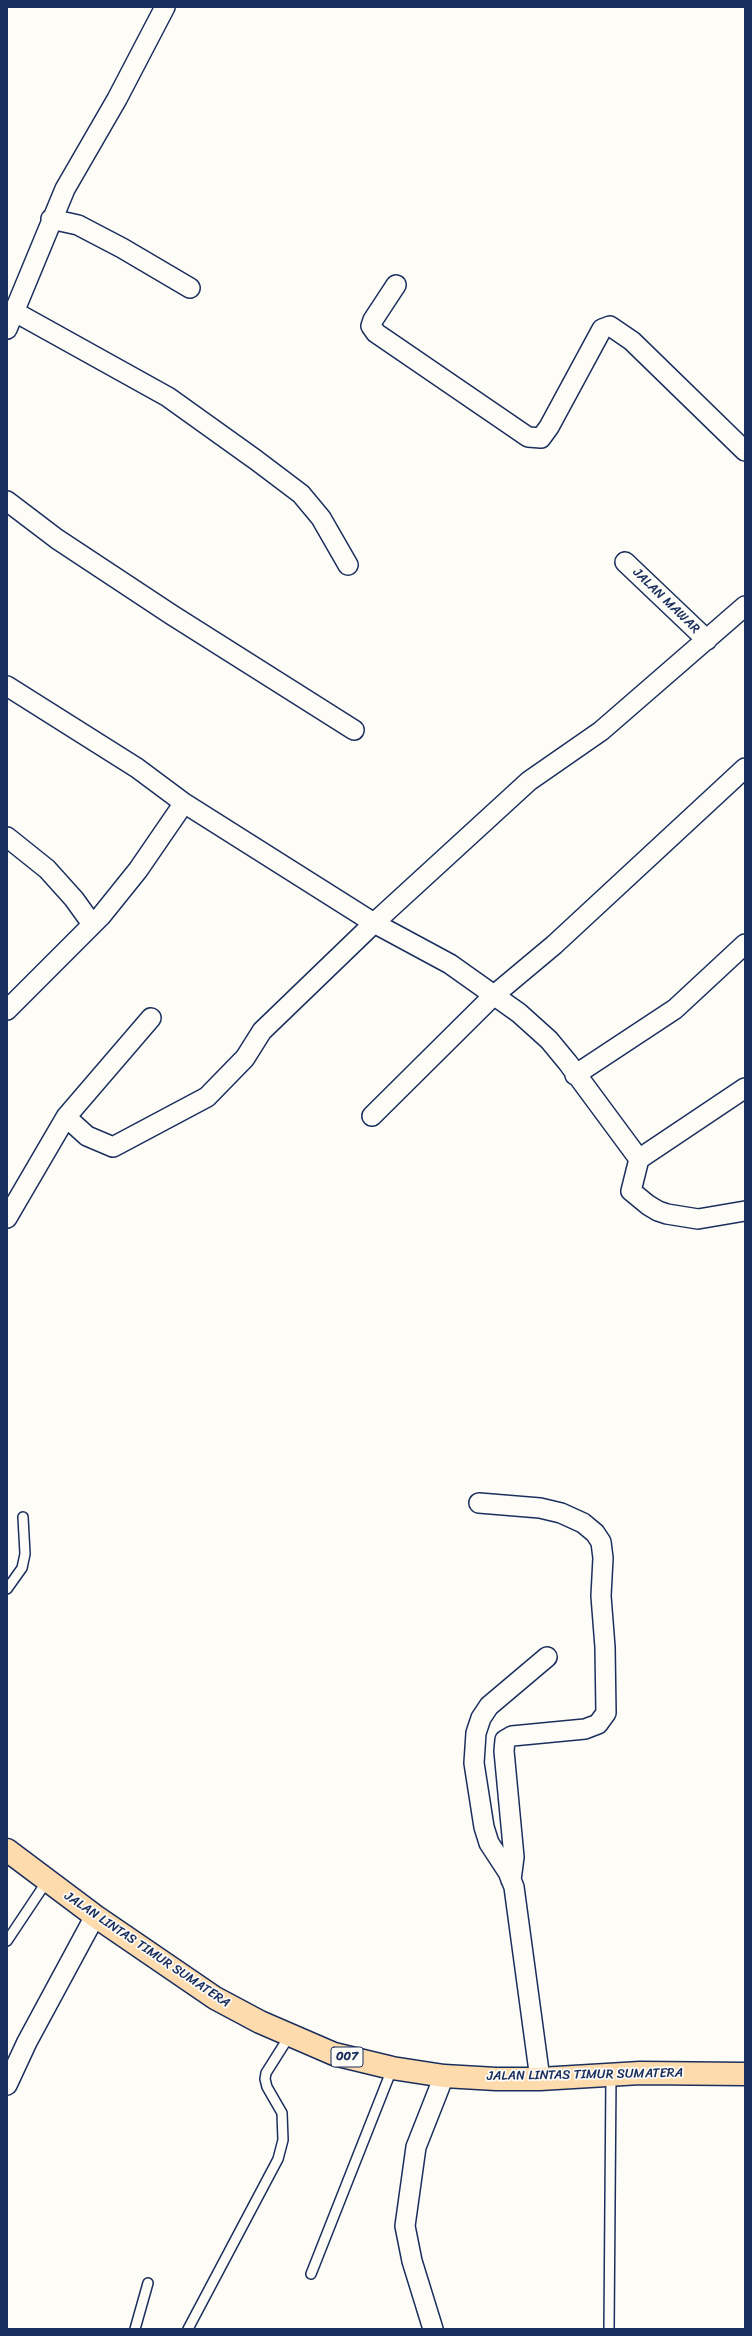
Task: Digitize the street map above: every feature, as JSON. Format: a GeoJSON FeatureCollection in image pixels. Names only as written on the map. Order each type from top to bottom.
{"type":"FeatureCollection","features":[{"type":"Feature","properties":{"kind":"highway","name":"JALAN LINTAS TIMUR SUMATERA"},"geometry":{"type":"LineString","coordinates":[[7,1850],[94,1916],[215,1998],[260,2022],[334,2054],[392,2068],[444,2076],[540,2079],[611,2075],[745,2074]]}},
{"type":"Feature","properties":{"kind":"street"},"geometry":{"type":"LineString","coordinates":[[7,329],[51,219],[65,189],[117,99],[165,7]]}},
{"type":"Feature","properties":{"kind":"street"},"geometry":{"type":"LineString","coordinates":[[51,219],[78,225],[122,248],[190,288]]}},
{"type":"Feature","properties":{"kind":"street"},"geometry":{"type":"LineString","coordinates":[[396,285],[373,320],[371,326],[376,333],[528,437],[541,438],[549,427],[602,329],[610,326],[632,341],[745,451]]}},
{"type":"Feature","properties":{"kind":"street"},"geometry":{"type":"LineString","coordinates":[[15,312],[168,397],[268,468],[301,494],[321,518],[348,565]]}},
{"type":"Feature","properties":{"kind":"street"},"geometry":{"type":"LineString","coordinates":[[7,501],[57,539],[172,615],[354,730]]}},
{"type":"Feature","properties":{"kind":"street","name":"JALAN MAWAR"},"geometry":{"type":"LineString","coordinates":[[625,562],[707,640]]}},
{"type":"Feature","properties":{"kind":"street"},"geometry":{"type":"LineString","coordinates":[[66,1117],[87,1136],[113,1147],[207,1097],[246,1058],[262,1031],[374,923],[529,782],[601,731],[745,606]]}},
{"type":"Feature","properties":{"kind":"street"},"geometry":{"type":"LineString","coordinates":[[7,686],[137,768],[184,803],[374,923],[450,964],[493,996],[518,1012],[549,1040],[639,1159]]}},
{"type":"Feature","properties":{"kind":"street"},"geometry":{"type":"LineString","coordinates":[[372,1116],[493,996],[554,945],[745,768]]}},
{"type":"Feature","properties":{"kind":"street"},"geometry":{"type":"LineString","coordinates":[[7,1010],[92,924],[138,870],[184,803]]}},
{"type":"Feature","properties":{"kind":"street"},"geometry":{"type":"LineString","coordinates":[[7,837],[47,869],[74,899],[92,924]]}},
{"type":"Feature","properties":{"kind":"street"},"geometry":{"type":"LineString","coordinates":[[576,1075],[674,1009],[745,944]]}},
{"type":"Feature","properties":{"kind":"street"},"geometry":{"type":"LineString","coordinates":[[7,1218],[66,1117],[151,1018]]}},
{"type":"Feature","properties":{"kind":"street"},"geometry":{"type":"LineString","coordinates":[[745,1088],[639,1159],[631,1191],[648,1205],[667,1214],[698,1218],[745,1211]]}},
{"type":"Feature","properties":{"kind":"street"},"geometry":{"type":"LineString","coordinates":[[479,1503],[540,1508],[561,1513],[583,1523],[595,1533],[601,1542],[603,1558],[601,1596],[605,1647],[606,1714],[598,1724],[585,1729],[512,1736],[505,1740],[504,1751],[514,1857],[511,1880],[540,2079]]}},
{"type":"Feature","properties":{"kind":"street"},"geometry":{"type":"LineString","coordinates":[[511,1880],[489,1843],[484,1826],[474,1763],[476,1733],[489,1706],[547,1657]]}},
{"type":"Feature","properties":{"kind":"street"},"geometry":{"type":"LineString","coordinates":[[7,2085],[27,2042],[94,1916]]}},
{"type":"Feature","properties":{"kind":"street"},"geometry":{"type":"LineString","coordinates":[[434,2329],[412,2261],[405,2226],[416,2147],[444,2076]]}},
{"type":"Feature","properties":{"kind":"lane"},"geometry":{"type":"LineString","coordinates":[[7,1589],[22,1568],[25,1554],[23,1517]]}},
{"type":"Feature","properties":{"kind":"lane"},"geometry":{"type":"LineString","coordinates":[[7,1941],[47,1881]]}},
{"type":"Feature","properties":{"kind":"lane"},"geometry":{"type":"LineString","coordinates":[[188,2329],[278,2159],[283,2140],[282,2113],[267,2087],[265,2079],[266,2074],[290,2035]]}},
{"type":"Feature","properties":{"kind":"lane"},"geometry":{"type":"LineString","coordinates":[[311,2274],[392,2068]]}},
{"type":"Feature","properties":{"kind":"lane"},"geometry":{"type":"LineString","coordinates":[[609,2329],[611,2075]]}},
{"type":"Feature","properties":{"kind":"lane"},"geometry":{"type":"LineString","coordinates":[[135,2329],[148,2283]]}}]}
